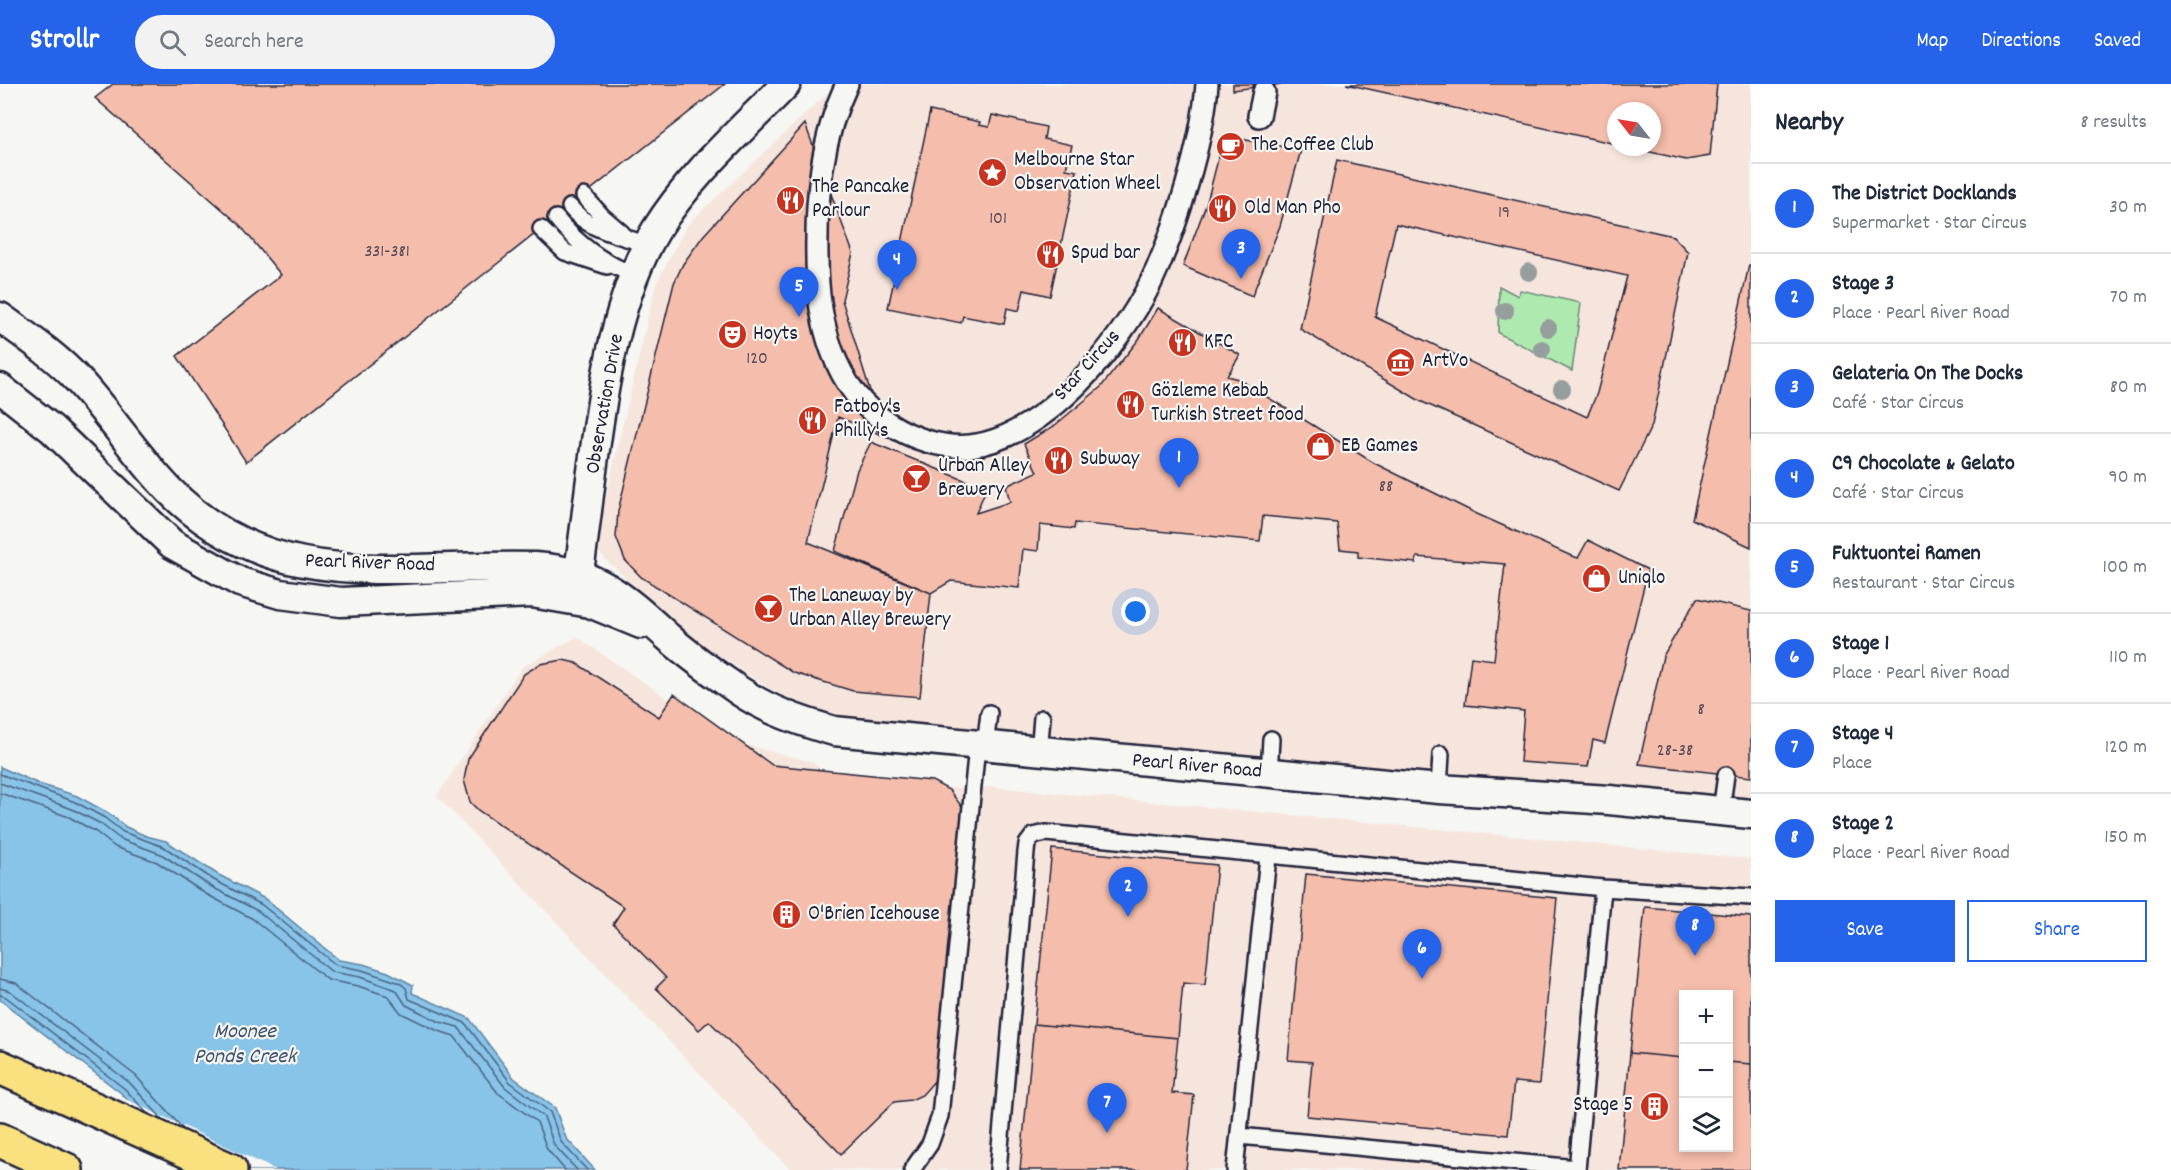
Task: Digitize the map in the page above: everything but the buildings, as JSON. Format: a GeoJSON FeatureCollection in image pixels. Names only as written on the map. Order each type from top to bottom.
{"type":"FeatureCollection","features":[{"type":"Feature","properties":{"kind":"highway"},"geometry":{"type":"LineString","coordinates":[[0,1067],[230,1170]]}},
{"type":"Feature","properties":{"kind":"highway"},"geometry":{"type":"LineString","coordinates":[[0,1140],[66,1170]]}},
{"type":"Feature","properties":{"kind":"street","name":"Observation Drive"},"geometry":{"type":"LineString","coordinates":[[576,587],[606,381],[625,271],[638,242],[786,84]]}},
{"type":"Feature","properties":{"kind":"street","name":"Star Circus"},"geometry":{"type":"LineString","coordinates":[[847,84],[826,146],[816,208],[817,276],[822,313],[835,360],[860,401],[875,416],[906,434],[943,445],[969,446],[996,440],[1024,427],[1067,394],[1112,344],[1133,313],[1151,282],[1180,203],[1205,107],[1207,84]]}},
{"type":"Feature","properties":{"kind":"street"},"geometry":{"type":"LineString","coordinates":[[1259,116],[1264,92]]}},
{"type":"Feature","properties":{"kind":"street","name":"Pearl River Road"},"geometry":{"type":"LineString","coordinates":[[0,317],[76,378],[164,483],[189,508],[254,549],[275,557],[328,567],[524,566],[550,568],[576,587]]}},
{"type":"Feature","properties":{"kind":"street","name":"Pearl River Road"},"geometry":{"type":"LineString","coordinates":[[0,388],[52,429],[172,544],[240,582],[280,594],[341,602],[532,593],[576,587],[619,593],[670,638],[740,691],[775,712],[804,723],[866,736],[1439,789],[1609,800],[1751,814]]}},
{"type":"Feature","properties":{"kind":"lane"},"geometry":{"type":"LineString","coordinates":[[584,196],[609,223],[638,242]]}},
{"type":"Feature","properties":{"kind":"lane"},"geometry":{"type":"LineString","coordinates":[[570,207],[577,216],[593,227],[638,242]]}},
{"type":"Feature","properties":{"kind":"lane"},"geometry":{"type":"LineString","coordinates":[[556,218],[578,241],[625,271]]}},
{"type":"Feature","properties":{"kind":"lane"},"geometry":{"type":"LineString","coordinates":[[541,230],[565,252],[593,264],[625,271]]}},
{"type":"Feature","properties":{"kind":"lane"},"geometry":{"type":"LineString","coordinates":[[912,1170],[930,1144],[940,1116],[981,746],[989,713]]}},
{"type":"Feature","properties":{"kind":"lane"},"geometry":{"type":"LineString","coordinates":[[1039,752],[1042,718]]}},
{"type":"Feature","properties":{"kind":"lane"},"geometry":{"type":"LineString","coordinates":[[1269,774],[1272,739]]}},
{"type":"Feature","properties":{"kind":"lane"},"geometry":{"type":"LineString","coordinates":[[1439,789],[1441,754]]}},
{"type":"Feature","properties":{"kind":"lane"},"geometry":{"type":"LineString","coordinates":[[1721,811],[1726,775]]}},
{"type":"Feature","properties":{"kind":"lane"},"geometry":{"type":"LineString","coordinates":[[998,1170],[1026,852],[1027,844],[1033,836],[1046,833],[1603,888],[1751,897]]}},
{"type":"Feature","properties":{"kind":"lane"},"geometry":{"type":"LineString","coordinates":[[1235,1170],[1268,856]]}},
{"type":"Feature","properties":{"kind":"lane"},"geometry":{"type":"LineString","coordinates":[[1239,1136],[1577,1169],[1603,888]]}},
{"type":"Feature","properties":{"kind":"shaded area"},"geometry":{"type":"Polygon","coordinates":[[[837,84],[1751,84],[1751,800],[1283,760],[843,717],[810,708],[770,689],[706,647],[661,612],[594,548],[656,284],[687,225],[837,84]]]}},
{"type":"Feature","properties":{"kind":"shaded area"},"geometry":{"type":"Polygon","coordinates":[[[577,637],[730,741],[813,762],[825,774],[941,788],[994,787],[1751,859],[1751,1170],[791,1170],[437,796],[522,667],[577,637]]]}},
{"type":"Feature","properties":{"kind":"green space"},"geometry":{"type":"Polygon","coordinates":[[[1499,286],[1518,296],[1520,290],[1581,303],[1572,371],[1498,333],[1499,286]]]}},
{"type":"Feature","properties":{"kind":"water","name":"Moonee Ponds Creek"},"geometry":{"type":"Polygon","coordinates":[[[0,767],[39,784],[77,796],[108,813],[126,827],[146,836],[166,841],[217,874],[265,899],[339,960],[363,964],[388,972],[413,985],[412,993],[469,1018],[514,1078],[555,1108],[566,1138],[595,1170],[190,1170],[121,1093],[0,1000],[0,767]]]}},
{"type":"Feature","properties":{"kind":"pier"},"geometry":{"type":"Polygon","coordinates":[[[121,1097],[173,1121],[276,1170],[186,1170],[121,1097]]]}},
{"type":"Feature","properties":{"kind":"place","name":"The Coffee Club"},"geometry":{"type":"Point","coordinates":[1230,146]}},
{"type":"Feature","properties":{"kind":"place","name":"Melbourne Star Observation Wheel"},"geometry":{"type":"Point","coordinates":[993,173]}},
{"type":"Feature","properties":{"kind":"place","name":"The Pancake Parlour"},"geometry":{"type":"Point","coordinates":[791,200]}},
{"type":"Feature","properties":{"kind":"place","name":"Old Man Pho"},"geometry":{"type":"Point","coordinates":[1223,209]}},
{"type":"Feature","properties":{"kind":"place","name":"Spud bar"},"geometry":{"type":"Point","coordinates":[1050,254]}},
{"type":"Feature","properties":{"kind":"place","name":"Gelateria On The Docks"},"geometry":{"type":"Point","coordinates":[1241,279]}},
{"type":"Feature","properties":{"kind":"place","name":"C9 Chocolate & Gelato"},"geometry":{"type":"Point","coordinates":[897,290]}},
{"type":"Feature","properties":{"kind":"place","name":"Fuktuontei Ramen"},"geometry":{"type":"Point","coordinates":[799,317]}},
{"type":"Feature","properties":{"kind":"place","name":"Hoyts"},"geometry":{"type":"Point","coordinates":[732,335]}},
{"type":"Feature","properties":{"kind":"place","name":"KFC"},"geometry":{"type":"Point","coordinates":[1183,343]}},
{"type":"Feature","properties":{"kind":"place","name":"ArtVo"},"geometry":{"type":"Point","coordinates":[1401,362]}},
{"type":"Feature","properties":{"kind":"place","name":"Gözleme Kebab Turkish Street food"},"geometry":{"type":"Point","coordinates":[1130,404]}},
{"type":"Feature","properties":{"kind":"place","name":"Fatboy's Philly's"},"geometry":{"type":"Point","coordinates":[813,420]}},
{"type":"Feature","properties":{"kind":"place","name":"EB Games"},"geometry":{"type":"Point","coordinates":[1320,447]}},
{"type":"Feature","properties":{"kind":"place","name":"Subway"},"geometry":{"type":"Point","coordinates":[1059,460]}},
{"type":"Feature","properties":{"kind":"place","name":"Urban Alley Brewery"},"geometry":{"type":"Point","coordinates":[917,479]}},
{"type":"Feature","properties":{"kind":"place","name":"The District Docklands"},"geometry":{"type":"Point","coordinates":[1179,488]}},
{"type":"Feature","properties":{"kind":"place","name":"Uniqlo"},"geometry":{"type":"Point","coordinates":[1597,579]}},
{"type":"Feature","properties":{"kind":"place","name":"The Laneway by Urban Alley Brewery"},"geometry":{"type":"Point","coordinates":[768,609]}},
{"type":"Feature","properties":{"kind":"place","name":"O'Brien Icehouse"},"geometry":{"type":"Point","coordinates":[787,915]}},
{"type":"Feature","properties":{"kind":"place","name":"Stage 3"},"geometry":{"type":"Point","coordinates":[1128,917]}},
{"type":"Feature","properties":{"kind":"place","name":"Stage 2"},"geometry":{"type":"Point","coordinates":[1695,956]}},
{"type":"Feature","properties":{"kind":"place","name":"Stage 1"},"geometry":{"type":"Point","coordinates":[1422,979]}},
{"type":"Feature","properties":{"kind":"place","name":"Stage 5"},"geometry":{"type":"Point","coordinates":[1654,1106]}},
{"type":"Feature","properties":{"kind":"place","name":"Stage 4"},"geometry":{"type":"Point","coordinates":[1107,1133]}}]}
